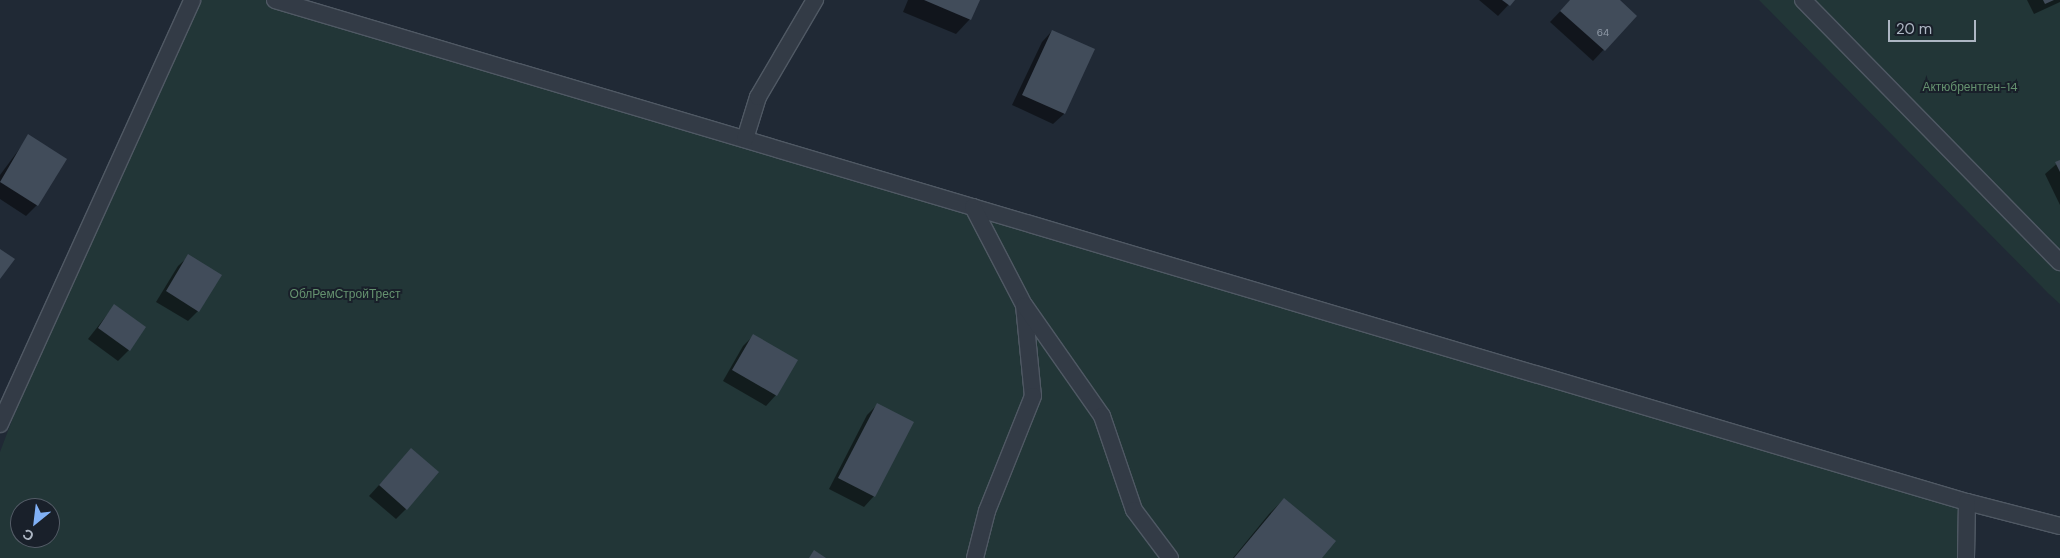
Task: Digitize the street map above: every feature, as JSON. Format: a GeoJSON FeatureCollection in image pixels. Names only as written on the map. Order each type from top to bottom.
{"type":"FeatureCollection","features":[{"type":"Feature","properties":{"kind":"lane"},"geometry":{"type":"LineString","coordinates":[[0,424],[192,0]]}},
{"type":"Feature","properties":{"kind":"lane"},"geometry":{"type":"LineString","coordinates":[[275,0],[1967,502],[2060,526]]}},
{"type":"Feature","properties":{"kind":"lane"},"geometry":{"type":"LineString","coordinates":[[745,139],[758,97],[815,0]]}},
{"type":"Feature","properties":{"kind":"lane"},"geometry":{"type":"LineString","coordinates":[[1803,0],[2060,262]]}},
{"type":"Feature","properties":{"kind":"lane"},"geometry":{"type":"LineString","coordinates":[[973,207],[1024,304],[1102,416],[1134,510],[1170,558]]}},
{"type":"Feature","properties":{"kind":"lane"},"geometry":{"type":"LineString","coordinates":[[975,558],[987,511],[1033,396],[1024,304]]}},
{"type":"Feature","properties":{"kind":"lane"},"geometry":{"type":"LineString","coordinates":[[1966,558],[1967,502]]}},
{"type":"Feature","properties":{"kind":"green space","name":"ОблРемСтройТрест"},"geometry":{"type":"Polygon","coordinates":[[[192,0],[275,0],[1967,502],[1961,558],[0,558],[0,452],[75,253],[192,0]]]}},
{"type":"Feature","properties":{"kind":"green space","name":"Актюбрентген-14"},"geometry":{"type":"Polygon","coordinates":[[[1759,0],[2060,0],[2060,304],[2049,294],[1759,0]]]}},
{"type":"Feature","properties":{"kind":"building"},"geometry":{"type":"Polygon","coordinates":[[[924,0],[980,0],[971,20],[924,0]]]}},
{"type":"Feature","properties":{"kind":"building"},"geometry":{"type":"Polygon","coordinates":[[[1502,0],[1515,0],[1510,6],[1502,0]]]}},
{"type":"Feature","properties":{"kind":"building"},"geometry":{"type":"Polygon","coordinates":[[[1570,0],[1620,0],[1637,16],[1605,51],[1560,11],[1570,0]]]}},
{"type":"Feature","properties":{"kind":"building"},"geometry":{"type":"Polygon","coordinates":[[[2043,0],[2054,0],[2045,4],[2043,0]]]}},
{"type":"Feature","properties":{"kind":"building"},"geometry":{"type":"Polygon","coordinates":[[[1052,30],[1095,49],[1065,114],[1022,95],[1052,30]]]}},
{"type":"Feature","properties":{"kind":"building"},"geometry":{"type":"Polygon","coordinates":[[[28,134],[67,159],[38,206],[0,182],[28,134]]]}},
{"type":"Feature","properties":{"kind":"building"},"geometry":{"type":"Polygon","coordinates":[[[2060,160],[2060,172],[2055,162],[2060,160]]]}},
{"type":"Feature","properties":{"kind":"building"},"geometry":{"type":"Polygon","coordinates":[[[0,249],[15,259],[0,279],[0,249]]]}},
{"type":"Feature","properties":{"kind":"building"},"geometry":{"type":"Polygon","coordinates":[[[188,254],[222,275],[199,312],[166,291],[188,254]]]}},
{"type":"Feature","properties":{"kind":"building"},"geometry":{"type":"Polygon","coordinates":[[[114,304],[146,327],[130,351],[98,328],[114,304]]]}},
{"type":"Feature","properties":{"kind":"building"},"geometry":{"type":"Polygon","coordinates":[[[753,334],[798,360],[777,396],[732,370],[753,334]]]}},
{"type":"Feature","properties":{"kind":"building"},"geometry":{"type":"Polygon","coordinates":[[[877,403],[914,422],[875,497],[838,478],[877,403]]]}},
{"type":"Feature","properties":{"kind":"building"},"geometry":{"type":"Polygon","coordinates":[[[411,448],[439,472],[407,510],[379,485],[411,448]]]}},
{"type":"Feature","properties":{"kind":"building"},"geometry":{"type":"Polygon","coordinates":[[[1284,498],[1336,541],[1322,558],[1234,558],[1284,498]]]}},
{"type":"Feature","properties":{"kind":"building"},"geometry":{"type":"Polygon","coordinates":[[[814,550],[826,558],[809,558],[814,550]]]}}]}
